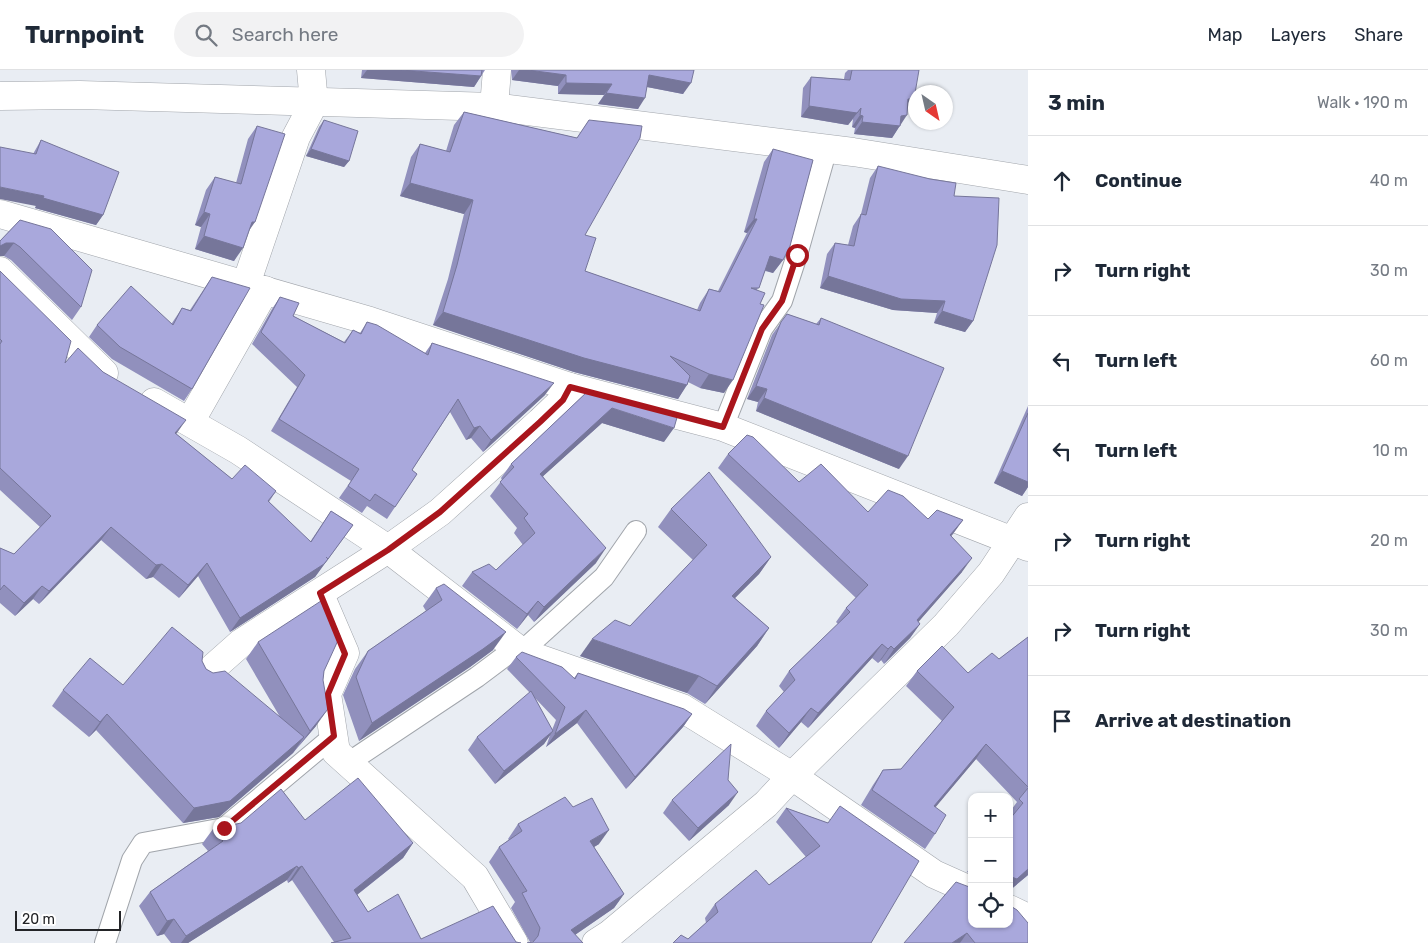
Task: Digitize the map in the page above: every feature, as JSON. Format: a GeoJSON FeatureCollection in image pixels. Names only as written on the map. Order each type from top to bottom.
{"type":"FeatureCollection","features":[{"type":"Feature","properties":{"kind":"street"},"geometry":{"type":"LineString","coordinates":[[190,422],[256,287],[296,137],[314,103],[311,70]]}},
{"type":"Feature","properties":{"kind":"street"},"geometry":{"type":"LineString","coordinates":[[494,107],[497,70]]}},
{"type":"Feature","properties":{"kind":"street"},"geometry":{"type":"LineString","coordinates":[[0,96],[80,95],[494,107],[826,148],[1028,180]]}},
{"type":"Feature","properties":{"kind":"street"},"geometry":{"type":"LineString","coordinates":[[0,214],[370,320],[570,387],[723,427],[1020,544]]}},
{"type":"Feature","properties":{"kind":"street"},"geometry":{"type":"LineString","coordinates":[[0,271],[102,372],[238,450],[388,550],[520,650],[682,708],[792,776],[934,874],[968,889]]}},
{"type":"Feature","properties":{"kind":"street"},"geometry":{"type":"LineString","coordinates":[[206,674],[241,643],[388,550],[440,512],[563,400],[570,387]]}},
{"type":"Feature","properties":{"kind":"street"},"geometry":{"type":"LineString","coordinates":[[596,943],[766,804],[792,776],[946,625],[1020,544],[1028,517]]}},
{"type":"Feature","properties":{"kind":"street"},"geometry":{"type":"LineString","coordinates":[[320,593],[345,654],[328,694],[336,752],[475,877],[514,943]]}},
{"type":"Feature","properties":{"kind":"street"},"geometry":{"type":"LineString","coordinates":[[1013,911],[1028,918]]}},
{"type":"Feature","properties":{"kind":"lane"},"geometry":{"type":"LineString","coordinates":[[723,427],[762,329],[782,301],[797,255],[826,148]]}},
{"type":"Feature","properties":{"kind":"lane"},"geometry":{"type":"LineString","coordinates":[[348,763],[530,644],[604,576],[636,531]]}},
{"type":"Feature","properties":{"kind":"lane"},"geometry":{"type":"LineString","coordinates":[[105,943],[132,860],[143,843],[224,828],[334,736]]}},
{"type":"Feature","properties":{"kind":"building"},"geometry":{"type":"Polygon","coordinates":[[[401,70],[482,70],[481,76],[401,70]]]}},
{"type":"Feature","properties":{"kind":"building"},"geometry":{"type":"Polygon","coordinates":[[[528,70],[694,70],[691,83],[649,75],[645,98],[606,93],[612,84],[566,83],[566,75],[528,70]]]}},
{"type":"Feature","properties":{"kind":"building"},"geometry":{"type":"Polygon","coordinates":[[[852,70],[919,70],[916,85],[908,85],[907,115],[901,116],[900,126],[862,122],[861,108],[857,113],[809,106],[811,77],[850,80],[852,70]]]}},
{"type":"Feature","properties":{"kind":"building"},"geometry":{"type":"Polygon","coordinates":[[[464,112],[577,138],[589,120],[642,126],[640,138],[585,235],[596,238],[585,271],[700,311],[709,289],[720,292],[757,219],[754,219],[773,149],[813,160],[790,246],[783,260],[770,256],[759,288],[751,288],[765,293],[760,304],[764,305],[733,380],[709,374],[670,356],[690,376],[687,385],[584,358],[443,312],[473,200],[410,183],[420,144],[450,152],[464,112]]]}},
{"type":"Feature","properties":{"kind":"building"},"geometry":{"type":"Polygon","coordinates":[[[324,120],[358,131],[349,161],[311,149],[324,120]]]}},
{"type":"Feature","properties":{"kind":"building"},"geometry":{"type":"Polygon","coordinates":[[[257,126],[285,134],[255,222],[252,222],[243,248],[204,236],[210,214],[204,212],[215,177],[241,184],[257,126]]]}},
{"type":"Feature","properties":{"kind":"building"},"geometry":{"type":"Polygon","coordinates":[[[41,140],[119,172],[103,215],[43,198],[44,196],[0,187],[0,147],[36,154],[41,140]]]}},
{"type":"Feature","properties":{"kind":"building"},"geometry":{"type":"Polygon","coordinates":[[[878,166],[930,179],[956,183],[954,196],[999,198],[997,245],[973,321],[942,311],[945,301],[901,299],[828,276],[835,243],[854,246],[861,214],[866,215],[878,166]]]}},
{"type":"Feature","properties":{"kind":"building"},"geometry":{"type":"Polygon","coordinates":[[[20,220],[51,229],[92,270],[81,307],[20,247],[14,243],[6,243],[0,246],[0,241],[20,220]]]}},
{"type":"Feature","properties":{"kind":"building"},"geometry":{"type":"Polygon","coordinates":[[[0,271],[71,341],[65,363],[78,348],[103,372],[186,420],[175,433],[232,479],[245,465],[276,491],[268,501],[311,542],[331,511],[353,525],[324,564],[240,618],[207,563],[188,585],[162,564],[156,565],[111,527],[49,591],[42,586],[24,603],[4,585],[0,590],[0,548],[14,554],[51,516],[0,468],[0,344],[2,341],[0,339],[0,271]]]}},
{"type":"Feature","properties":{"kind":"building"},"geometry":{"type":"Polygon","coordinates":[[[212,277],[250,288],[192,389],[120,347],[97,325],[131,286],[173,325],[182,308],[191,311],[212,277]]]}},
{"type":"Feature","properties":{"kind":"building"},"geometry":{"type":"Polygon","coordinates":[[[280,297],[299,303],[293,316],[345,343],[353,330],[361,334],[367,322],[377,325],[428,355],[432,343],[554,383],[491,440],[480,426],[474,428],[458,399],[412,470],[417,474],[395,507],[375,494],[370,501],[348,486],[359,469],[279,419],[305,375],[261,332],[280,297]]]}},
{"type":"Feature","properties":{"kind":"building"},"geometry":{"type":"Polygon","coordinates":[[[787,314],[819,325],[821,318],[944,368],[908,456],[764,398],[767,389],[756,386],[781,322],[787,314]]]}},
{"type":"Feature","properties":{"kind":"building"},"geometry":{"type":"Polygon","coordinates":[[[588,391],[678,414],[674,428],[612,408],[540,474],[606,548],[544,607],[538,601],[527,614],[472,572],[489,564],[496,570],[535,533],[524,518],[528,514],[500,482],[514,467],[511,464],[588,391]]]}},
{"type":"Feature","properties":{"kind":"building"},"geometry":{"type":"Polygon","coordinates":[[[1028,413],[1028,482],[1002,471],[1028,413]]]}},
{"type":"Feature","properties":{"kind":"building"},"geometry":{"type":"Polygon","coordinates":[[[747,435],[753,437],[799,482],[821,464],[868,512],[888,490],[903,496],[928,519],[937,510],[963,520],[950,535],[972,558],[917,620],[920,624],[894,649],[891,646],[888,649],[882,644],[818,713],[811,708],[789,733],[766,711],[795,680],[789,671],[850,612],[846,608],[868,585],[728,454],[747,435]]]}},
{"type":"Feature","properties":{"kind":"building"},"geometry":{"type":"Polygon","coordinates":[[[709,472],[771,557],[732,596],[769,628],[717,686],[699,676],[592,639],[615,620],[630,626],[707,545],[671,509],[709,472]]]}},
{"type":"Feature","properties":{"kind":"building"},"geometry":{"type":"Polygon","coordinates":[[[444,584],[506,632],[372,723],[356,677],[368,651],[442,600],[436,588],[444,584]]]}},
{"type":"Feature","properties":{"kind":"building"},"geometry":{"type":"Polygon","coordinates":[[[324,599],[340,636],[324,671],[323,680],[328,709],[310,731],[258,642],[324,599]]]}},
{"type":"Feature","properties":{"kind":"building"},"geometry":{"type":"Polygon","coordinates":[[[172,627],[203,652],[202,661],[206,669],[213,673],[225,671],[304,737],[230,801],[194,808],[107,714],[100,722],[63,690],[90,658],[123,685],[172,627]]]}},
{"type":"Feature","properties":{"kind":"building"},"geometry":{"type":"Polygon","coordinates":[[[1028,637],[1028,787],[986,744],[934,806],[946,815],[935,834],[872,790],[883,770],[901,769],[954,707],[917,671],[942,646],[968,673],[992,653],[999,659],[1028,637]]]}},
{"type":"Feature","properties":{"kind":"building"},"geometry":{"type":"Polygon","coordinates":[[[522,652],[562,667],[575,679],[578,673],[684,709],[692,714],[635,777],[586,710],[555,734],[565,707],[516,657],[522,652]]]}},
{"type":"Feature","properties":{"kind":"building"},"geometry":{"type":"Polygon","coordinates":[[[531,691],[553,731],[504,771],[477,737],[531,691]]]}},
{"type":"Feature","properties":{"kind":"building"},"geometry":{"type":"Polygon","coordinates":[[[731,744],[728,780],[738,792],[698,828],[672,800],[731,744]]]}},
{"type":"Feature","properties":{"kind":"building"},"geometry":{"type":"Polygon","coordinates":[[[358,778],[413,843],[354,890],[368,912],[398,894],[421,939],[493,906],[516,942],[521,943],[331,943],[351,938],[302,866],[298,868],[297,866],[186,936],[174,919],[167,921],[150,892],[223,841],[213,829],[241,823],[281,789],[305,820],[358,778]]]}},
{"type":"Feature","properties":{"kind":"building"},"geometry":{"type":"Polygon","coordinates":[[[1028,788],[1028,869],[1017,879],[1013,878],[1013,815],[1023,803],[1019,799],[1028,788]]]}},
{"type":"Feature","properties":{"kind":"building"},"geometry":{"type":"Polygon","coordinates":[[[565,797],[573,807],[592,798],[609,830],[590,841],[624,894],[571,930],[583,943],[527,943],[533,942],[538,936],[540,928],[522,893],[527,891],[499,847],[522,831],[518,824],[565,797]]]}},
{"type":"Feature","properties":{"kind":"building"},"geometry":{"type":"Polygon","coordinates":[[[840,806],[919,861],[871,943],[673,943],[681,935],[688,939],[718,912],[715,904],[756,870],[769,885],[820,846],[786,808],[828,823],[840,806]]]}},
{"type":"Feature","properties":{"kind":"building"},"geometry":{"type":"Polygon","coordinates":[[[956,882],[968,886],[968,928],[1013,928],[1013,908],[1028,923],[1028,943],[975,943],[967,933],[952,943],[904,943],[956,882]]]}},
{"type":"Feature","properties":{"kind":"route"},"geometry":{"type":"LineString","coordinates":[[224,828],[334,736],[328,694],[345,654],[320,593],[388,550],[440,512],[563,400],[570,387],[723,427],[762,329],[782,301],[797,255]]}}]}
